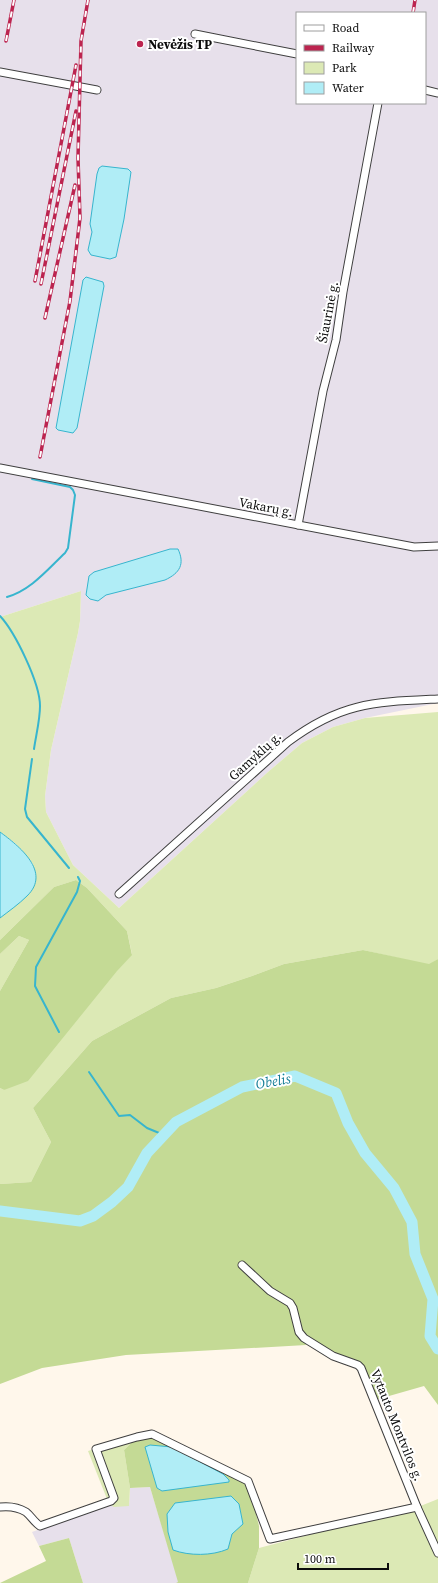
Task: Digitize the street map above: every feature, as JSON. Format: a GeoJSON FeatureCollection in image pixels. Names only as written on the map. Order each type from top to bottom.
{"type":"FeatureCollection","features":[{"type":"Feature","properties":{"kind":"street"},"geometry":{"type":"LineString","coordinates":[[195,34],[296,54]]}},
{"type":"Feature","properties":{"kind":"street"},"geometry":{"type":"LineString","coordinates":[[0,72],[97,90]]}},
{"type":"Feature","properties":{"kind":"street"},"geometry":{"type":"LineString","coordinates":[[426,90],[438,93]]}},
{"type":"Feature","properties":{"kind":"street","name":"Šiaurinė g."},"geometry":{"type":"LineString","coordinates":[[298,525],[323,390],[336,340],[343,292],[378,104]]}},
{"type":"Feature","properties":{"kind":"street","name":"Vakarų g."},"geometry":{"type":"LineString","coordinates":[[0,468],[414,547],[438,546]]}},
{"type":"Feature","properties":{"kind":"street","name":"Gamyklų g."},"geometry":{"type":"LineString","coordinates":[[119,894],[282,747],[315,723],[344,710],[368,704],[393,701],[438,699]]}},
{"type":"Feature","properties":{"kind":"street","name":"Vytauto Montvilos g."},"geometry":{"type":"LineString","coordinates":[[242,1265],[270,1291],[290,1303],[293,1308],[300,1332],[304,1338],[333,1356],[358,1365],[361,1368],[417,1507],[438,1553]]}},
{"type":"Feature","properties":{"kind":"street"},"geometry":{"type":"LineString","coordinates":[[0,1507],[10,1506],[25,1512],[40,1526],[111,1501],[114,1498],[96,1449],[152,1434],[248,1481],[270,1539],[417,1507]]}},
{"type":"Feature","properties":{"kind":"shaded area"},"geometry":{"type":"Polygon","coordinates":[[[0,0],[438,0],[438,703],[365,718],[333,727],[302,743],[268,772],[119,908],[73,865],[46,812],[45,796],[51,750],[78,633],[81,591],[0,617],[0,0]]]}},
{"type":"Feature","properties":{"kind":"shaded area"},"geometry":{"type":"Polygon","coordinates":[[[150,1487],[179,1583],[83,1583],[69,1538],[39,1546],[32,1532],[109,1504],[129,1506],[130,1488],[150,1487]]]}},
{"type":"Feature","properties":{"kind":"green space"},"geometry":{"type":"Polygon","coordinates":[[[81,591],[78,633],[51,750],[45,796],[46,812],[73,865],[119,908],[268,772],[302,743],[333,727],[365,718],[438,712],[438,959],[429,965],[363,950],[284,964],[216,988],[171,998],[92,1041],[33,1108],[51,1142],[31,1182],[0,1184],[0,1088],[4,1090],[132,954],[127,931],[87,888],[76,880],[54,887],[0,940],[0,918],[28,895],[33,864],[16,844],[0,832],[0,617],[81,591]]]}},
{"type":"Feature","properties":{"kind":"green space"},"geometry":{"type":"Polygon","coordinates":[[[76,880],[87,888],[127,931],[132,955],[117,971],[28,1081],[4,1090],[0,1088],[0,991],[29,940],[19,936],[0,954],[0,940],[54,887],[76,880]]]}},
{"type":"Feature","properties":{"kind":"green space"},"geometry":{"type":"Polygon","coordinates":[[[19,936],[29,940],[0,991],[0,954],[19,936]]]}},
{"type":"Feature","properties":{"kind":"green space"},"geometry":{"type":"Polygon","coordinates":[[[363,950],[429,964],[438,959],[438,1405],[424,1386],[375,1400],[361,1368],[304,1339],[306,1345],[126,1355],[42,1368],[0,1384],[0,1184],[31,1182],[51,1142],[33,1108],[92,1041],[171,998],[216,988],[284,964],[363,950]]]}},
{"type":"Feature","properties":{"kind":"green space"},"geometry":{"type":"Polygon","coordinates":[[[152,1434],[248,1481],[259,1526],[259,1548],[248,1583],[176,1583],[178,1582],[150,1487],[130,1488],[124,1450],[137,1437],[152,1434]]]}},
{"type":"Feature","properties":{"kind":"green space"},"geometry":{"type":"Polygon","coordinates":[[[137,1437],[124,1450],[130,1488],[129,1506],[114,1507],[109,1504],[88,1451],[137,1437]]]}},
{"type":"Feature","properties":{"kind":"green space"},"geometry":{"type":"Polygon","coordinates":[[[438,1499],[438,1583],[248,1583],[259,1548],[423,1505],[438,1499]]]}},
{"type":"Feature","properties":{"kind":"green space"},"geometry":{"type":"Polygon","coordinates":[[[69,1538],[83,1583],[0,1583],[46,1561],[39,1546],[69,1538]]]}},
{"type":"Feature","properties":{"kind":"water"},"geometry":{"type":"Polygon","coordinates":[[[102,166],[128,169],[131,172],[124,219],[116,257],[110,259],[91,255],[88,250],[92,232],[90,224],[97,174],[99,168],[102,166]]]}},
{"type":"Feature","properties":{"kind":"water"},"geometry":{"type":"Polygon","coordinates":[[[86,277],[103,282],[104,286],[77,428],[73,433],[58,430],[56,428],[83,280],[86,277]]]}},
{"type":"Feature","properties":{"kind":"water"},"geometry":{"type":"Polygon","coordinates":[[[170,549],[178,549],[181,564],[178,571],[165,580],[106,595],[98,601],[90,599],[86,595],[89,576],[94,572],[170,549]]]}},
{"type":"Feature","properties":{"kind":"water"},"geometry":{"type":"Polygon","coordinates":[[[0,832],[16,845],[30,860],[36,878],[34,887],[27,896],[0,918],[0,832]]]}},
{"type":"Feature","properties":{"kind":"water"},"geometry":{"type":"Polygon","coordinates":[[[150,1445],[172,1447],[223,1474],[229,1482],[162,1491],[157,1488],[145,1447],[150,1445]]]}},
{"type":"Feature","properties":{"kind":"water"},"geometry":{"type":"Polygon","coordinates":[[[231,1496],[239,1504],[243,1524],[232,1534],[228,1549],[208,1554],[193,1554],[173,1550],[168,1532],[167,1514],[175,1503],[231,1496]]]}},
{"type":"Feature","properties":{"kind":"waterway"},"geometry":{"type":"LineString","coordinates":[[7,597],[24,590],[45,573],[68,548],[75,495],[73,490],[70,487],[32,479]]}},
{"type":"Feature","properties":{"kind":"waterway"},"geometry":{"type":"LineString","coordinates":[[0,616],[13,634],[26,658],[36,684],[40,706],[34,749]]}},
{"type":"Feature","properties":{"kind":"waterway"},"geometry":{"type":"LineString","coordinates":[[32,759],[25,809],[27,817],[69,868]]}},
{"type":"Feature","properties":{"kind":"waterway"},"geometry":{"type":"LineString","coordinates":[[59,1032],[35,986],[36,967],[77,892],[80,881],[78,877]]}},
{"type":"Feature","properties":{"kind":"waterway"},"geometry":{"type":"LineString","coordinates":[[89,1072],[119,1116],[130,1115],[147,1128],[164,1135]]}},
{"type":"Feature","properties":{"kind":"waterway","name":"Obelis"},"geometry":{"type":"LineString","coordinates":[[0,1211],[80,1221],[93,1216],[112,1202],[128,1187],[147,1153],[176,1122],[242,1087],[295,1076],[336,1093],[348,1123],[365,1153],[394,1188],[412,1222],[415,1254],[433,1299],[430,1336],[438,1349]]}},
{"type":"Feature","properties":{"kind":"railway"},"geometry":{"type":"LineString","coordinates":[[6,41],[14,0]]}},
{"type":"Feature","properties":{"kind":"railway"},"geometry":{"type":"LineString","coordinates":[[40,457],[70,301],[80,218],[78,158],[81,41],[88,0]]}},
{"type":"Feature","properties":{"kind":"railway"},"geometry":{"type":"LineString","coordinates":[[413,12],[415,0]]}},
{"type":"Feature","properties":{"kind":"railway"},"geometry":{"type":"LineString","coordinates":[[35,281],[76,65]]}},
{"type":"Feature","properties":{"kind":"railway"},"geometry":{"type":"LineString","coordinates":[[41,284],[76,111]]}},
{"type":"Feature","properties":{"kind":"railway"},"geometry":{"type":"LineString","coordinates":[[45,318],[75,185]]}},
{"type":"Feature","properties":{"kind":"place","name":"Nevėžis TP"},"geometry":{"type":"Point","coordinates":[140,44]}}]}
